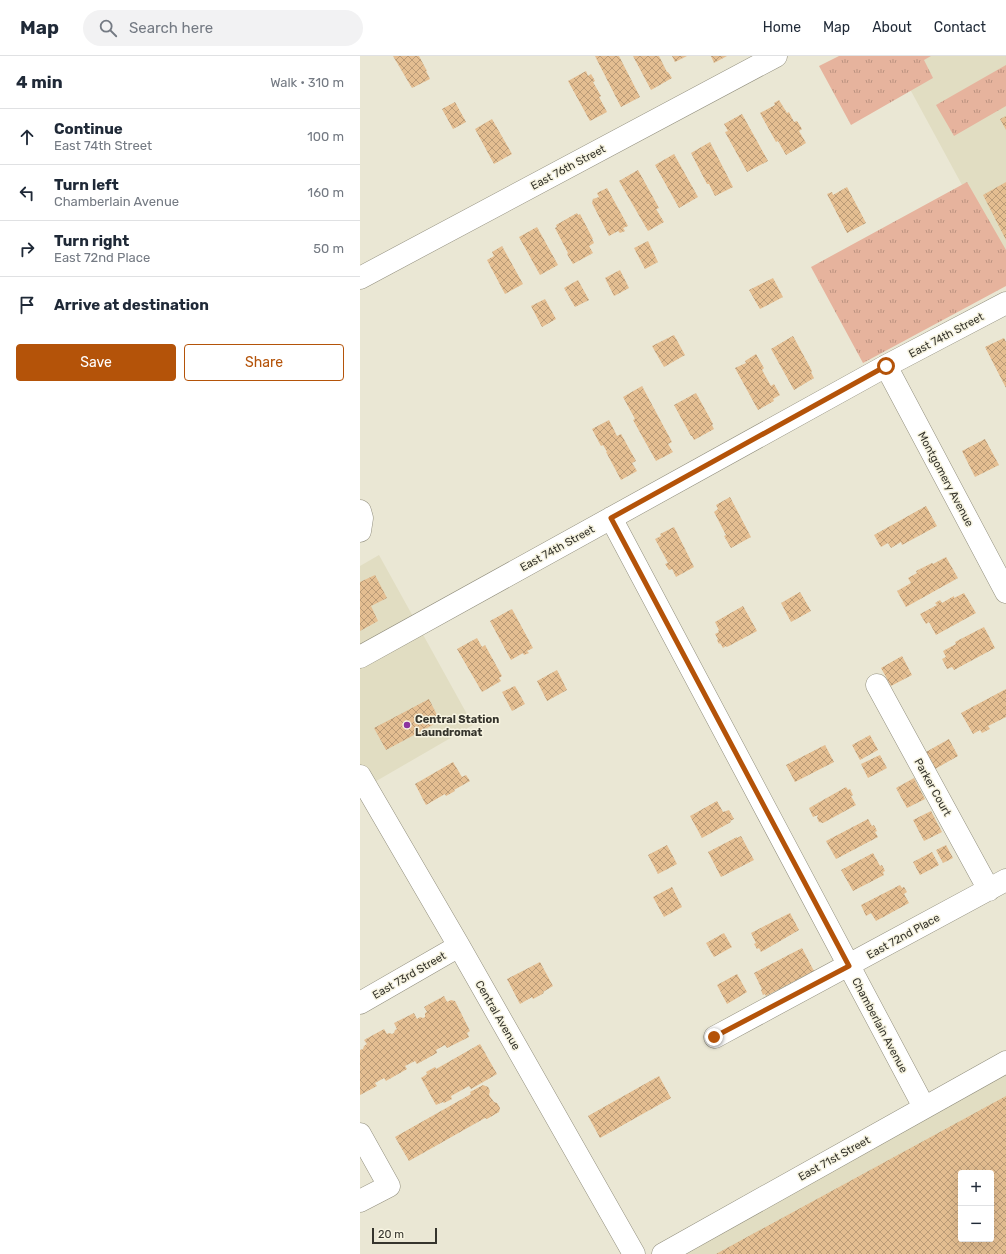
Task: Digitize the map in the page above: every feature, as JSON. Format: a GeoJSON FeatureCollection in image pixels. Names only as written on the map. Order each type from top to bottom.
{"type":"FeatureCollection","features":[{"type":"Feature","properties":{"kind":"street","name":"East 76th Street"},"geometry":{"type":"LineString","coordinates":[[360,278],[776,56]]}},
{"type":"Feature","properties":{"kind":"street","name":"East 74th Street"},"geometry":{"type":"LineString","coordinates":[[360,656],[886,366],[1006,303]]}},
{"type":"Feature","properties":{"kind":"street","name":"Montgomery Avenue"},"geometry":{"type":"LineString","coordinates":[[886,366],[1006,592]]}},
{"type":"Feature","properties":{"kind":"street"},"geometry":{"type":"LineString","coordinates":[[360,511],[362,518],[360,532]]}},
{"type":"Feature","properties":{"kind":"street","name":"Chamberlain Avenue"},"geometry":{"type":"LineString","coordinates":[[611,518],[924,1107]]}},
{"type":"Feature","properties":{"kind":"street","name":"Parker Court"},"geometry":{"type":"LineString","coordinates":[[877,685],[997,885]]}},
{"type":"Feature","properties":{"kind":"street","name":"Central Avenue"},"geometry":{"type":"LineString","coordinates":[[360,776],[459,946],[634,1254]]}},
{"type":"Feature","properties":{"kind":"street","name":"East 72nd Place"},"geometry":{"type":"LineString","coordinates":[[714,1037],[849,966],[997,885]]}},
{"type":"Feature","properties":{"kind":"street","name":"East 73rd Street"},"geometry":{"type":"LineString","coordinates":[[360,1003],[459,946]]}},
{"type":"Feature","properties":{"kind":"street","name":"East 71st Street"},"geometry":{"type":"LineString","coordinates":[[663,1254],[1006,1062]]}},
{"type":"Feature","properties":{"kind":"street"},"geometry":{"type":"LineString","coordinates":[[360,1134],[389,1186],[360,1201]]}},
{"type":"Feature","properties":{"kind":"shaded area"},"geometry":{"type":"Polygon","coordinates":[[[892,56],[1006,56],[1006,266],[892,56]]]}},
{"type":"Feature","properties":{"kind":"shaded area"},"geometry":{"type":"Polygon","coordinates":[[[379,555],[473,725],[366,787],[360,776],[360,566],[379,555]]]}},
{"type":"Feature","properties":{"kind":"shaded area"},"geometry":{"type":"Polygon","coordinates":[[[1006,1062],[1006,1254],[663,1254],[1006,1062]]]}},
{"type":"Feature","properties":{"kind":"green space"},"geometry":{"type":"Polygon","coordinates":[[[839,56],[931,56],[924,60],[933,78],[851,125],[819,66],[839,56]]]}},
{"type":"Feature","properties":{"kind":"green space"},"geometry":{"type":"Polygon","coordinates":[[[1006,65],[1006,106],[954,136],[936,105],[1006,65]]]}},
{"type":"Feature","properties":{"kind":"green space"},"geometry":{"type":"Polygon","coordinates":[[[967,182],[1006,250],[1006,286],[863,363],[811,267],[967,182]]]}},
{"type":"Feature","properties":{"kind":"building"},"geometry":{"type":"Polygon","coordinates":[[[393,56],[419,56],[430,79],[412,88],[393,56]]]}},
{"type":"Feature","properties":{"kind":"building"},"geometry":{"type":"Polygon","coordinates":[[[595,56],[619,56],[640,97],[621,107],[595,56]]]}},
{"type":"Feature","properties":{"kind":"building"},"geometry":{"type":"Polygon","coordinates":[[[633,56],[659,56],[667,72],[672,78],[651,90],[633,56]]]}},
{"type":"Feature","properties":{"kind":"building"},"geometry":{"type":"Polygon","coordinates":[[[672,56],[687,56],[675,62],[672,56]]]}},
{"type":"Feature","properties":{"kind":"building"},"geometry":{"type":"Polygon","coordinates":[[[711,56],[727,56],[714,63],[711,56]]]}},
{"type":"Feature","properties":{"kind":"building"},"geometry":{"type":"Polygon","coordinates":[[[586,71],[588,76],[591,74],[595,81],[593,82],[601,96],[599,97],[607,112],[590,121],[568,81],[586,71]]]}},
{"type":"Feature","properties":{"kind":"building"},"geometry":{"type":"Polygon","coordinates":[[[779,100],[787,113],[789,112],[794,122],[797,121],[802,129],[799,131],[806,143],[786,155],[778,141],[776,142],[760,113],[775,105],[774,103],[779,100]]]}},
{"type":"Feature","properties":{"kind":"building"},"geometry":{"type":"Polygon","coordinates":[[[455,102],[466,122],[453,129],[442,109],[455,102]]]}},
{"type":"Feature","properties":{"kind":"building"},"geometry":{"type":"Polygon","coordinates":[[[742,114],[768,161],[747,172],[725,132],[728,131],[724,124],[742,114]]]}},
{"type":"Feature","properties":{"kind":"building"},"geometry":{"type":"Polygon","coordinates":[[[1006,116],[1006,130],[1000,119],[1006,116]]]}},
{"type":"Feature","properties":{"kind":"building"},"geometry":{"type":"Polygon","coordinates":[[[492,119],[512,154],[494,164],[475,129],[492,119]]]}},
{"type":"Feature","properties":{"kind":"building"},"geometry":{"type":"Polygon","coordinates":[[[710,142],[733,187],[715,196],[691,153],[710,142]]]}},
{"type":"Feature","properties":{"kind":"building"},"geometry":{"type":"Polygon","coordinates":[[[674,154],[698,197],[679,208],[655,165],[674,154]]]}},
{"type":"Feature","properties":{"kind":"building"},"geometry":{"type":"Polygon","coordinates":[[[638,170],[659,208],[656,209],[664,222],[648,231],[619,181],[638,170]]]}},
{"type":"Feature","properties":{"kind":"building"},"geometry":{"type":"Polygon","coordinates":[[[1006,182],[1006,240],[983,195],[1006,182]]]}},
{"type":"Feature","properties":{"kind":"building"},"geometry":{"type":"Polygon","coordinates":[[[847,187],[866,223],[847,233],[827,194],[832,192],[833,195],[847,187]]]}},
{"type":"Feature","properties":{"kind":"building"},"geometry":{"type":"Polygon","coordinates":[[[607,188],[628,226],[623,228],[625,231],[620,233],[618,231],[609,236],[592,203],[593,199],[599,197],[597,193],[607,188]]]}},
{"type":"Feature","properties":{"kind":"building"},"geometry":{"type":"Polygon","coordinates":[[[577,213],[578,215],[580,214],[594,243],[589,246],[593,253],[573,264],[555,228],[557,227],[556,225],[577,213]]]}},
{"type":"Feature","properties":{"kind":"building"},"geometry":{"type":"Polygon","coordinates":[[[537,227],[558,265],[540,275],[519,237],[537,227]]]}},
{"type":"Feature","properties":{"kind":"building"},"geometry":{"type":"Polygon","coordinates":[[[648,241],[658,262],[645,269],[634,248],[648,241]]]}},
{"type":"Feature","properties":{"kind":"building"},"geometry":{"type":"Polygon","coordinates":[[[502,246],[523,284],[505,294],[487,260],[494,256],[492,252],[502,246]]]}},
{"type":"Feature","properties":{"kind":"building"},"geometry":{"type":"Polygon","coordinates":[[[620,270],[629,288],[614,296],[605,278],[620,270]]]}},
{"type":"Feature","properties":{"kind":"building"},"geometry":{"type":"Polygon","coordinates":[[[773,278],[783,297],[760,309],[749,290],[773,278]]]}},
{"type":"Feature","properties":{"kind":"building"},"geometry":{"type":"Polygon","coordinates":[[[578,280],[589,300],[575,307],[564,288],[578,280]]]}},
{"type":"Feature","properties":{"kind":"building"},"geometry":{"type":"Polygon","coordinates":[[[545,299],[556,319],[542,327],[531,306],[545,299]]]}},
{"type":"Feature","properties":{"kind":"building"},"geometry":{"type":"Polygon","coordinates":[[[674,335],[685,355],[664,367],[652,346],[674,335]]]}},
{"type":"Feature","properties":{"kind":"building"},"geometry":{"type":"Polygon","coordinates":[[[793,336],[812,371],[811,372],[814,378],[794,390],[771,349],[793,336]]]}},
{"type":"Feature","properties":{"kind":"building"},"geometry":{"type":"Polygon","coordinates":[[[1004,338],[1006,342],[1006,388],[985,347],[1004,338]]]}},
{"type":"Feature","properties":{"kind":"building"},"geometry":{"type":"Polygon","coordinates":[[[756,354],[764,368],[762,370],[771,386],[774,384],[780,395],[773,399],[774,401],[758,410],[735,368],[746,363],[745,361],[756,354]]]}},
{"type":"Feature","properties":{"kind":"building"},"geometry":{"type":"Polygon","coordinates":[[[642,386],[672,442],[668,444],[673,452],[656,461],[633,420],[635,419],[623,397],[642,386]]]}},
{"type":"Feature","properties":{"kind":"building"},"geometry":{"type":"Polygon","coordinates":[[[696,393],[713,424],[714,429],[694,440],[674,405],[696,393]]]}},
{"type":"Feature","properties":{"kind":"building"},"geometry":{"type":"Polygon","coordinates":[[[609,420],[617,436],[621,434],[636,461],[632,463],[637,471],[621,480],[607,452],[603,445],[601,446],[592,429],[609,420]]]}},
{"type":"Feature","properties":{"kind":"building"},"geometry":{"type":"Polygon","coordinates":[[[985,439],[999,465],[975,477],[962,451],[985,439]]]}},
{"type":"Feature","properties":{"kind":"building"},"geometry":{"type":"Polygon","coordinates":[[[730,497],[751,537],[731,548],[724,536],[726,535],[714,512],[718,509],[716,505],[730,497]]]}},
{"type":"Feature","properties":{"kind":"building"},"geometry":{"type":"Polygon","coordinates":[[[926,506],[937,526],[902,545],[901,542],[891,548],[888,543],[881,547],[874,535],[926,506]]]}},
{"type":"Feature","properties":{"kind":"building"},"geometry":{"type":"Polygon","coordinates":[[[674,527],[694,567],[676,577],[672,569],[669,570],[665,564],[668,563],[655,539],[661,536],[660,534],[674,527]]]}},
{"type":"Feature","properties":{"kind":"building"},"geometry":{"type":"Polygon","coordinates":[[[946,557],[958,578],[906,607],[897,591],[911,583],[908,578],[917,573],[916,571],[946,557]]]}},
{"type":"Feature","properties":{"kind":"building"},"geometry":{"type":"Polygon","coordinates":[[[375,575],[387,598],[371,606],[378,621],[360,631],[360,582],[375,575]]]}},
{"type":"Feature","properties":{"kind":"building"},"geometry":{"type":"Polygon","coordinates":[[[800,592],[811,611],[791,622],[781,603],[800,592]]]}},
{"type":"Feature","properties":{"kind":"building"},"geometry":{"type":"Polygon","coordinates":[[[964,593],[976,613],[936,635],[929,622],[926,624],[920,614],[937,605],[935,603],[940,600],[942,603],[954,596],[954,598],[964,593]]]}},
{"type":"Feature","properties":{"kind":"building"},"geometry":{"type":"Polygon","coordinates":[[[743,606],[757,631],[723,648],[720,643],[719,644],[715,634],[719,632],[719,630],[715,622],[743,606]]]}},
{"type":"Feature","properties":{"kind":"building"},"geometry":{"type":"Polygon","coordinates":[[[512,609],[533,648],[527,651],[529,653],[524,655],[523,653],[511,660],[490,621],[512,609]]]}},
{"type":"Feature","properties":{"kind":"building"},"geometry":{"type":"Polygon","coordinates":[[[984,627],[995,648],[954,670],[952,667],[947,669],[942,659],[946,657],[943,651],[956,644],[955,642],[984,627]]]}},
{"type":"Feature","properties":{"kind":"building"},"geometry":{"type":"Polygon","coordinates":[[[477,638],[482,647],[485,645],[502,676],[499,678],[501,681],[482,692],[457,649],[477,638]]]}},
{"type":"Feature","properties":{"kind":"building"},"geometry":{"type":"Polygon","coordinates":[[[902,656],[912,675],[891,686],[881,668],[902,656]]]}},
{"type":"Feature","properties":{"kind":"building"},"geometry":{"type":"Polygon","coordinates":[[[557,670],[567,690],[547,701],[537,681],[557,670]]]}},
{"type":"Feature","properties":{"kind":"building"},"geometry":{"type":"Polygon","coordinates":[[[515,686],[525,704],[512,711],[502,692],[515,686]]]}},
{"type":"Feature","properties":{"kind":"building"},"geometry":{"type":"Polygon","coordinates":[[[1006,689],[1006,717],[988,726],[990,729],[982,733],[980,730],[973,734],[961,713],[1006,689]]]}},
{"type":"Feature","properties":{"kind":"building","name":"Central Station Laundromat"},"geometry":{"type":"Polygon","coordinates":[[[429,699],[440,721],[386,750],[374,728],[429,699]]]}},
{"type":"Feature","properties":{"kind":"building"},"geometry":{"type":"Polygon","coordinates":[[[870,735],[878,750],[860,760],[852,745],[870,735]]]}},
{"type":"Feature","properties":{"kind":"building"},"geometry":{"type":"Polygon","coordinates":[[[949,739],[958,756],[935,769],[926,752],[949,739]]]}},
{"type":"Feature","properties":{"kind":"building"},"geometry":{"type":"Polygon","coordinates":[[[825,745],[834,762],[795,782],[786,765],[825,745]]]}},
{"type":"Feature","properties":{"kind":"building"},"geometry":{"type":"Polygon","coordinates":[[[880,755],[887,768],[868,778],[861,764],[880,755]]]}},
{"type":"Feature","properties":{"kind":"building"},"geometry":{"type":"Polygon","coordinates":[[[453,762],[462,777],[466,775],[470,781],[446,796],[445,794],[426,805],[415,784],[453,762]]]}},
{"type":"Feature","properties":{"kind":"building"},"geometry":{"type":"Polygon","coordinates":[[[914,778],[925,799],[907,808],[896,788],[914,778]]]}},
{"type":"Feature","properties":{"kind":"building"},"geometry":{"type":"Polygon","coordinates":[[[846,787],[848,790],[850,789],[853,795],[851,796],[856,805],[823,823],[819,822],[817,818],[818,815],[813,817],[809,808],[846,787]]]}},
{"type":"Feature","properties":{"kind":"building"},"geometry":{"type":"Polygon","coordinates":[[[717,801],[723,812],[729,810],[734,819],[702,838],[690,816],[717,801]]]}},
{"type":"Feature","properties":{"kind":"building"},"geometry":{"type":"Polygon","coordinates":[[[931,811],[942,832],[924,841],[913,820],[931,811]]]}},
{"type":"Feature","properties":{"kind":"building"},"geometry":{"type":"Polygon","coordinates":[[[868,819],[872,826],[874,825],[877,831],[875,832],[878,837],[836,859],[826,841],[868,819]]]}},
{"type":"Feature","properties":{"kind":"building"},"geometry":{"type":"Polygon","coordinates":[[[741,836],[754,860],[721,877],[708,852],[741,836]]]}},
{"type":"Feature","properties":{"kind":"building"},"geometry":{"type":"Polygon","coordinates":[[[667,845],[677,864],[658,874],[648,855],[667,845]]]}},
{"type":"Feature","properties":{"kind":"building"},"geometry":{"type":"Polygon","coordinates":[[[946,845],[953,858],[943,863],[936,850],[946,845]]]}},
{"type":"Feature","properties":{"kind":"building"},"geometry":{"type":"Polygon","coordinates":[[[932,852],[939,865],[920,875],[913,862],[932,852]]]}},
{"type":"Feature","properties":{"kind":"building"},"geometry":{"type":"Polygon","coordinates":[[[873,853],[880,866],[882,865],[885,871],[883,872],[884,875],[853,891],[841,870],[873,853]]]}},
{"type":"Feature","properties":{"kind":"building"},"geometry":{"type":"Polygon","coordinates":[[[900,885],[902,888],[904,887],[907,892],[904,894],[909,903],[876,921],[871,913],[866,916],[861,905],[900,885]]]}},
{"type":"Feature","properties":{"kind":"building"},"geometry":{"type":"Polygon","coordinates":[[[672,887],[682,907],[664,917],[653,897],[672,887]]]}},
{"type":"Feature","properties":{"kind":"building"},"geometry":{"type":"Polygon","coordinates":[[[790,913],[799,930],[761,952],[759,948],[757,949],[751,933],[790,913]]]}},
{"type":"Feature","properties":{"kind":"building"},"geometry":{"type":"Polygon","coordinates":[[[724,933],[732,947],[714,957],[706,943],[724,933]]]}},
{"type":"Feature","properties":{"kind":"building"},"geometry":{"type":"Polygon","coordinates":[[[802,948],[814,971],[766,996],[765,994],[763,995],[762,989],[754,973],[802,948]]]}},
{"type":"Feature","properties":{"kind":"building"},"geometry":{"type":"Polygon","coordinates":[[[540,962],[553,986],[533,999],[532,997],[520,1004],[507,979],[540,962]]]}},
{"type":"Feature","properties":{"kind":"building"},"geometry":{"type":"Polygon","coordinates":[[[737,974],[747,992],[727,1004],[717,985],[737,974]]]}},
{"type":"Feature","properties":{"kind":"building"},"geometry":{"type":"Polygon","coordinates":[[[444,996],[447,1002],[451,1000],[455,1001],[470,1031],[467,1033],[469,1037],[447,1048],[445,1045],[436,1050],[437,1053],[417,1064],[415,1061],[405,1066],[407,1069],[386,1081],[384,1078],[375,1083],[377,1086],[360,1095],[360,1050],[367,1044],[364,1040],[384,1029],[387,1034],[394,1033],[397,1029],[394,1023],[414,1013],[417,1019],[420,1017],[425,1017],[425,1013],[427,1012],[424,1007],[444,996]]]}},
{"type":"Feature","properties":{"kind":"building"},"geometry":{"type":"Polygon","coordinates":[[[480,1044],[497,1074],[471,1089],[469,1086],[451,1096],[452,1099],[436,1105],[421,1078],[427,1074],[426,1072],[435,1067],[436,1069],[480,1044]]]}},
{"type":"Feature","properties":{"kind":"building"},"geometry":{"type":"Polygon","coordinates":[[[659,1076],[671,1098],[600,1138],[588,1116],[659,1076]]]}},
{"type":"Feature","properties":{"kind":"building"},"geometry":{"type":"Polygon","coordinates":[[[483,1085],[488,1087],[490,1091],[489,1095],[500,1108],[499,1112],[487,1119],[485,1118],[409,1161],[395,1137],[471,1094],[470,1092],[483,1085]]]}},
{"type":"Feature","properties":{"kind":"building"},"geometry":{"type":"Polygon","coordinates":[[[1006,1096],[1006,1254],[716,1254],[1006,1096]]]}},
{"type":"Feature","properties":{"kind":"place","name":"Central Station Laundromat"},"geometry":{"type":"Point","coordinates":[407,725]}},
{"type":"Feature","properties":{"kind":"route"},"geometry":{"type":"LineString","coordinates":[[714,1037],[849,966],[611,518],[886,366]]}}]}
